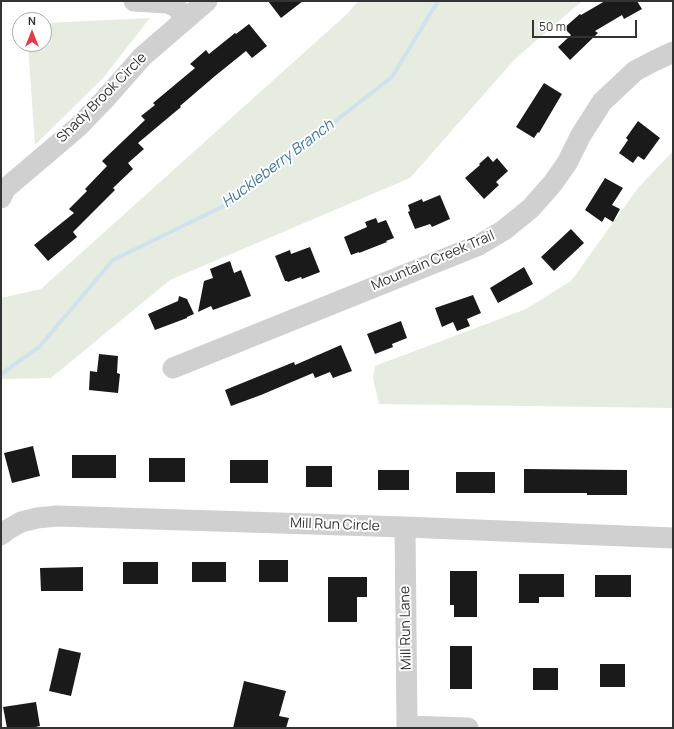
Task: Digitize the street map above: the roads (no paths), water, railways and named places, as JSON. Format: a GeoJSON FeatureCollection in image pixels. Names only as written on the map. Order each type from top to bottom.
{"type":"FeatureCollection","features":[{"type":"Feature","properties":{"kind":"street"},"geometry":{"type":"LineString","coordinates":[[134,1],[166,3],[176,7],[186,18]]}},
{"type":"Feature","properties":{"kind":"street","name":"Shady Brook Circle"},"geometry":{"type":"LineString","coordinates":[[1,198],[5,189],[78,127],[143,56],[207,1]]}},
{"type":"Feature","properties":{"kind":"street","name":"Mountain Creek Trail"},"geometry":{"type":"LineString","coordinates":[[173,368],[479,245],[504,230],[531,208],[553,183],[602,102],[635,71],[673,52]]}},
{"type":"Feature","properties":{"kind":"street","name":"Mill Run Circle"},"geometry":{"type":"LineString","coordinates":[[1,535],[21,522],[37,518],[57,516],[405,527],[673,538]]}},
{"type":"Feature","properties":{"kind":"street","name":"Mill Run Lane"},"geometry":{"type":"LineString","coordinates":[[405,527],[407,727]]}},
{"type":"Feature","properties":{"kind":"street"},"geometry":{"type":"LineString","coordinates":[[407,727],[468,728]]}},
{"type":"Feature","properties":{"kind":"waterway","name":"Huckleberry Branch"},"geometry":{"type":"LineString","coordinates":[[1,374],[39,347],[113,260],[230,203],[392,77],[438,1]]}}]}
